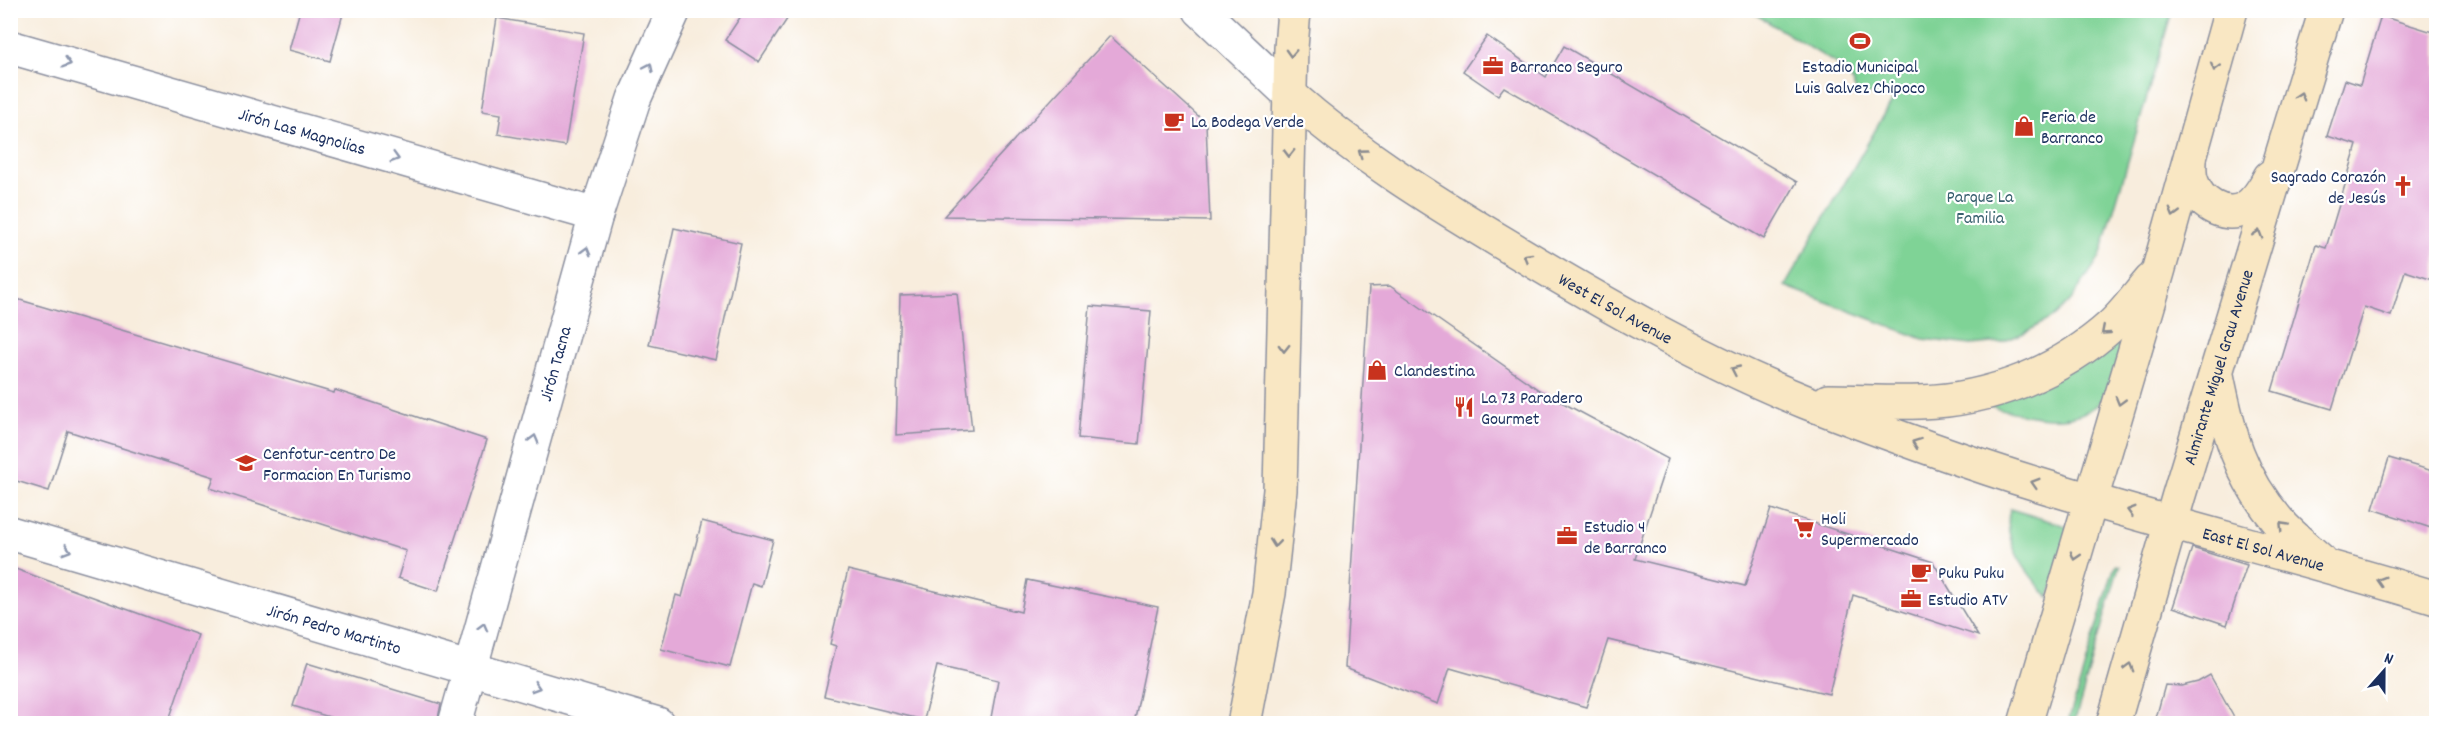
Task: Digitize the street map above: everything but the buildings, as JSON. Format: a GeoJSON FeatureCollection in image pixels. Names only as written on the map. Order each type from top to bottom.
{"type":"FeatureCollection","features":[{"type":"Feature","properties":{"kind":"main road"},"geometry":{"type":"LineString","coordinates":[[1244,723],[1269,593],[1280,490],[1294,10]]}},
{"type":"Feature","properties":{"kind":"main road"},"geometry":{"type":"LineString","coordinates":[[2025,723],[2158,272],[2231,10]]}},
{"type":"Feature","properties":{"kind":"main road","name":"Almirante Miguel Grau Avenue"},"geometry":{"type":"LineString","coordinates":[[2113,723],[2171,522],[2326,10]]}},
{"type":"Feature","properties":{"kind":"main road","name":"West El Sol Avenue"},"geometry":{"type":"LineString","coordinates":[[1290,95],[1391,174],[1524,256],[1617,309],[1722,364],[1805,402],[1971,463],[2092,500]]}},
{"type":"Feature","properties":{"kind":"main road"},"geometry":{"type":"LineString","coordinates":[[2190,157],[2191,180],[2202,200],[2213,208],[2234,211],[2243,209],[2265,187],[2283,152]]}},
{"type":"Feature","properties":{"kind":"main road"},"geometry":{"type":"LineString","coordinates":[[1805,402],[1922,402],[1995,390],[2025,380],[2066,360],[2089,345],[2114,323],[2158,272]]}},
{"type":"Feature","properties":{"kind":"main road"},"geometry":{"type":"LineString","coordinates":[[2217,371],[2227,426],[2247,479],[2280,524],[2326,565]]}},
{"type":"Feature","properties":{"kind":"main road","name":"East El Sol Avenue"},"geometry":{"type":"LineString","coordinates":[[2092,500],[2436,598]]}},
{"type":"Feature","properties":{"kind":"street","name":"Jirón Tacna"},"geometry":{"type":"LineString","coordinates":[[455,723],[596,215],[634,99],[674,10]]}},
{"type":"Feature","properties":{"kind":"street","name":"West El Sol Avenue"},"geometry":{"type":"LineString","coordinates":[[1200,10],[1290,95]]}},
{"type":"Feature","properties":{"kind":"street","name":"Jirón Las Magnolias"},"geometry":{"type":"LineString","coordinates":[[10,47],[596,215]]}},
{"type":"Feature","properties":{"kind":"street","name":"Jirón Pedro Martinto"},"geometry":{"type":"LineString","coordinates":[[10,533],[658,723]]}},
{"type":"Feature","properties":{"kind":"green space","name":"Parque La Familia"},"geometry":{"type":"Polygon","coordinates":[[[1750,11],[2172,11],[2100,257],[2071,300],[2055,316],[2024,333],[2002,342],[1970,345],[1923,339],[1785,286],[1898,91],[1858,96],[1848,71],[1750,11]]]}},
{"type":"Feature","properties":{"kind":"green space"},"geometry":{"type":"Polygon","coordinates":[[[2129,328],[2118,377],[2106,396],[2092,409],[2075,416],[2038,417],[1980,403],[2129,328]]]}},
{"type":"Feature","properties":{"kind":"green space"},"geometry":{"type":"Polygon","coordinates":[[[2010,509],[2073,528],[2049,598],[2025,568],[2013,546],[2008,522],[2010,509]]]}},
{"type":"Feature","properties":{"kind":"green space"},"geometry":{"type":"Polygon","coordinates":[[[2115,565],[2119,566],[2074,723],[2068,723],[2115,565]]]}},
{"type":"Feature","properties":{"kind":"place","name":"Estadio Municipal Luis Galvez Chipoco"},"geometry":{"type":"Point","coordinates":[1860,41]}},
{"type":"Feature","properties":{"kind":"place","name":"Barranco Seguro"},"geometry":{"type":"Point","coordinates":[1493,66]}},
{"type":"Feature","properties":{"kind":"place","name":"La Bodega Verde"},"geometry":{"type":"Point","coordinates":[1174,121]}},
{"type":"Feature","properties":{"kind":"place","name":"Feria de Barranco"},"geometry":{"type":"Point","coordinates":[2024,126]}},
{"type":"Feature","properties":{"kind":"place","name":"Sagrado Corazón de Jesús"},"geometry":{"type":"Point","coordinates":[2403,186]}},
{"type":"Feature","properties":{"kind":"place","name":"Clandestina"},"geometry":{"type":"Point","coordinates":[1377,370]}},
{"type":"Feature","properties":{"kind":"place","name":"La 73 Paradero Gourmet"},"geometry":{"type":"Point","coordinates":[1464,407]}},
{"type":"Feature","properties":{"kind":"place","name":"Cenfotur-centro De Formacion En Turismo"},"geometry":{"type":"Point","coordinates":[246,463]}},
{"type":"Feature","properties":{"kind":"place","name":"Holi Supermercado"},"geometry":{"type":"Point","coordinates":[1804,528]}},
{"type":"Feature","properties":{"kind":"place","name":"Estudio 4 de Barranco"},"geometry":{"type":"Point","coordinates":[1567,536]}},
{"type":"Feature","properties":{"kind":"place","name":"Puku Puku"},"geometry":{"type":"Point","coordinates":[1921,572]}},
{"type":"Feature","properties":{"kind":"place","name":"Estudio ATV"},"geometry":{"type":"Point","coordinates":[1911,599]}}]}
